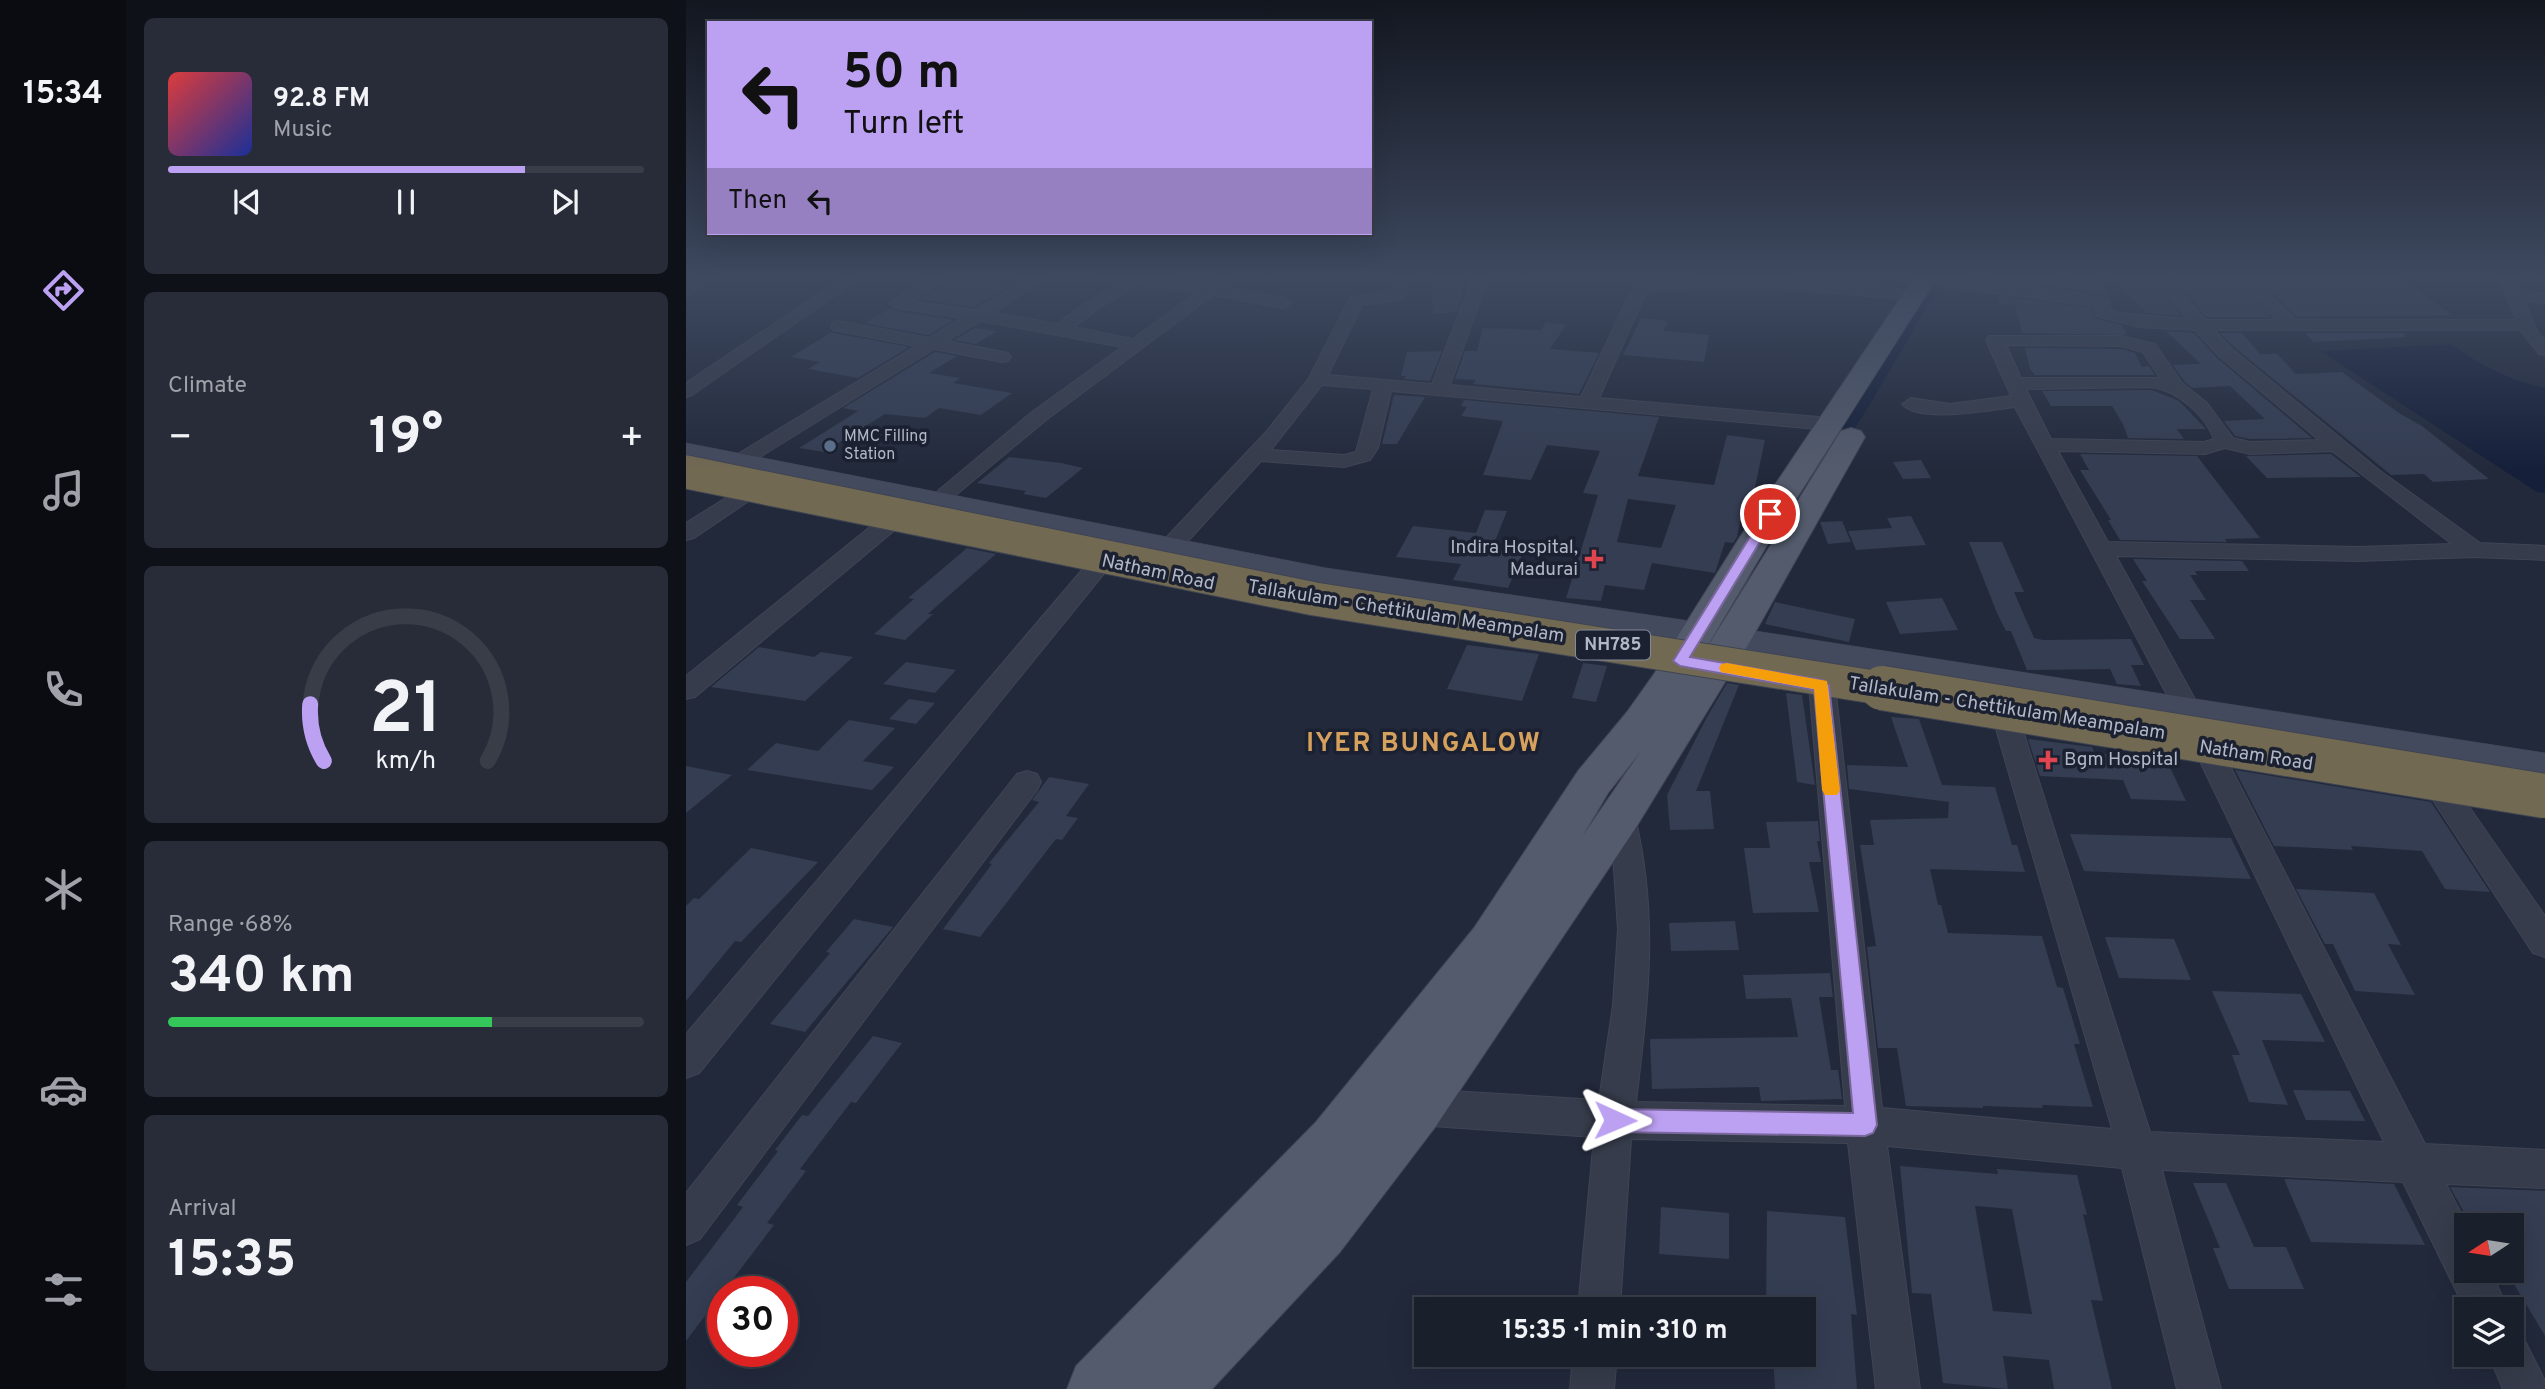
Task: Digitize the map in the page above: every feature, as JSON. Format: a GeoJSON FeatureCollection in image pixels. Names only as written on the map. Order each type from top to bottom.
{"type":"FeatureCollection","features":[{"type":"Feature","properties":{"kind":"highway","name":"Tallakulam - Chettikulam Meampalam"},"geometry":{"type":"LineString","coordinates":[[686,454],[1313,581],[2545,775]]}},
{"type":"Feature","properties":{"kind":"highway","name":"Tallakulam - Chettikulam Meampalam"},"geometry":{"type":"LineString","coordinates":[[686,474],[1315,599],[1673,654],[2545,796]]}},
{"type":"Feature","properties":{"kind":"main road"},"geometry":{"type":"LineString","coordinates":[[1168,1389],[1319,1231],[1416,1107],[1620,817],[1830,424],[1890,341]]}},
{"type":"Feature","properties":{"kind":"main road"},"geometry":{"type":"LineString","coordinates":[[1099,1389],[1336,1142],[1491,943],[1593,782],[1641,722],[1707,650],[1787,543],[1900,341]]}},
{"type":"Feature","properties":{"kind":"main road","name":"Natham Road"},"geometry":{"type":"LineString","coordinates":[[686,454],[746,476],[894,519],[1325,606],[1707,650],[2189,712],[2545,768]]}},
{"type":"Feature","properties":{"kind":"main road","name":"Natham Road"},"geometry":{"type":"LineString","coordinates":[[686,474],[746,476],[938,500],[1326,578],[1707,650],[1822,685],[2545,803]]}},
{"type":"Feature","properties":{"kind":"street"},"geometry":{"type":"LineString","coordinates":[[686,391],[760,341]]}},
{"type":"Feature","properties":{"kind":"street"},"geometry":{"type":"LineString","coordinates":[[915,341],[1002,357]]}},
{"type":"Feature","properties":{"kind":"street"},"geometry":{"type":"LineString","coordinates":[[686,533],[746,476],[936,341]]}},
{"type":"Feature","properties":{"kind":"street"},"geometry":{"type":"LineString","coordinates":[[1116,341],[1136,345]]}},
{"type":"Feature","properties":{"kind":"street"},"geometry":{"type":"LineString","coordinates":[[938,500],[1040,416],[1142,341]]}},
{"type":"Feature","properties":{"kind":"street"},"geometry":{"type":"LineString","coordinates":[[1170,547],[1255,454],[1317,379],[1336,341]]}},
{"type":"Feature","properties":{"kind":"street"},"geometry":{"type":"LineString","coordinates":[[1439,390],[1457,341]]}},
{"type":"Feature","properties":{"kind":"street"},"geometry":{"type":"LineString","coordinates":[[1587,403],[1616,341]]}},
{"type":"Feature","properties":{"kind":"street"},"geometry":{"type":"LineString","coordinates":[[1995,341],[2046,445],[2189,712],[2454,1242]]}},
{"type":"Feature","properties":{"kind":"street"},"geometry":{"type":"LineString","coordinates":[[2098,341],[2121,341],[2149,348],[2173,384],[2186,392],[2223,435],[2224,442]]}},
{"type":"Feature","properties":{"kind":"street"},"geometry":{"type":"LineString","coordinates":[[2215,341],[2337,445],[2474,550]]}},
{"type":"Feature","properties":{"kind":"street"},"geometry":{"type":"LineString","coordinates":[[1317,379],[1830,424]]}},
{"type":"Feature","properties":{"kind":"street"},"geometry":{"type":"LineString","coordinates":[[1911,404],[1950,410],[2019,392],[2173,384]]}},
{"type":"Feature","properties":{"kind":"street"},"geometry":{"type":"LineString","coordinates":[[1255,454],[1356,460],[1368,448],[1383,385]]}},
{"type":"Feature","properties":{"kind":"street"},"geometry":{"type":"LineString","coordinates":[[2046,445],[2204,448],[2224,442],[2250,448],[2337,445]]}},
{"type":"Feature","properties":{"kind":"street"},"geometry":{"type":"LineString","coordinates":[[686,690],[894,519]]}},
{"type":"Feature","properties":{"kind":"street"},"geometry":{"type":"LineString","coordinates":[[2103,550],[2358,554],[2474,550],[2545,553]]}},
{"type":"Feature","properties":{"kind":"street"},"geometry":{"type":"LineString","coordinates":[[686,1060],[1101,561]]}},
{"type":"Feature","properties":{"kind":"street"},"geometry":{"type":"LineString","coordinates":[[1822,685],[1865,1125],[1898,1389]]}},
{"type":"Feature","properties":{"kind":"street"},"geometry":{"type":"LineString","coordinates":[[2006,715],[2137,1150],[2199,1389]]}},
{"type":"Feature","properties":{"kind":"street"},"geometry":{"type":"LineString","coordinates":[[686,1225],[1027,782]]}},
{"type":"Feature","properties":{"kind":"street"},"geometry":{"type":"LineString","coordinates":[[2439,786],[2545,943]]}},
{"type":"Feature","properties":{"kind":"street"},"geometry":{"type":"LineString","coordinates":[[1600,1297],[1615,1120],[1634,983],[1635,906],[1631,855],[1620,817]]}},
{"type":"Feature","properties":{"kind":"street"},"geometry":{"type":"LineString","coordinates":[[1416,1107],[1615,1120],[1865,1125],[2137,1150],[2545,1169]]}},
{"type":"Feature","properties":{"kind":"street"},"geometry":{"type":"LineString","coordinates":[[1592,1389],[1594,1367]]}},
{"type":"Feature","properties":{"kind":"street"},"geometry":{"type":"LineString","coordinates":[[2515,1367],[2526,1389]]}},
{"type":"Feature","properties":{"kind":"water"},"geometry":{"type":"Polygon","coordinates":[[[2452,344],[2496,371],[2545,388],[2545,493],[2537,492],[2320,351],[2452,344]]]}},
{"type":"Feature","properties":{"kind":"building"},"geometry":{"type":"Polygon","coordinates":[[[818,341],[875,341],[909,347],[858,378],[808,369],[820,362],[791,357],[818,341]]]}},
{"type":"Feature","properties":{"kind":"building"},"geometry":{"type":"Polygon","coordinates":[[[959,341],[981,341],[976,344],[959,341]]]}},
{"type":"Feature","properties":{"kind":"building"},"geometry":{"type":"Polygon","coordinates":[[[1480,341],[1555,341],[1550,349],[1599,353],[1579,394],[1473,384],[1476,380],[1455,379],[1465,351],[1477,351],[1480,341]]]}},
{"type":"Feature","properties":{"kind":"building"},"geometry":{"type":"Polygon","coordinates":[[[1630,341],[1708,341],[1704,362],[1623,355],[1630,341]]]}},
{"type":"Feature","properties":{"kind":"building"},"geometry":{"type":"Polygon","coordinates":[[[2176,341],[2201,341],[2217,358],[2312,438],[2250,439],[2235,436],[2224,421],[2265,419],[2230,386],[2192,388],[2173,365],[2201,364],[2176,341]]]}},
{"type":"Feature","properties":{"kind":"building"},"geometry":{"type":"Polygon","coordinates":[[[2228,341],[2249,341],[2260,354],[2277,354],[2296,374],[2342,372],[2422,426],[2489,479],[2433,482],[2424,474],[2391,475],[2228,341]]]}},
{"type":"Feature","properties":{"kind":"building"},"geometry":{"type":"Polygon","coordinates":[[[2025,348],[2121,349],[2135,353],[2142,367],[2149,366],[2155,375],[2035,375],[2030,369],[2025,348]]]}},
{"type":"Feature","properties":{"kind":"building"},"geometry":{"type":"Polygon","coordinates":[[[1442,351],[1430,381],[1404,379],[1406,376],[1401,376],[1407,352],[1442,351]]]}},
{"type":"Feature","properties":{"kind":"building"},"geometry":{"type":"Polygon","coordinates":[[[935,352],[957,356],[929,373],[960,378],[953,383],[1012,393],[981,415],[939,408],[925,418],[885,414],[824,452],[799,448],[858,411],[843,408],[935,352]]]}},
{"type":"Feature","properties":{"kind":"building"},"geometry":{"type":"Polygon","coordinates":[[[2152,390],[2179,401],[2206,429],[2177,429],[2184,439],[2128,438],[2112,406],[2051,406],[2042,391],[2152,390]]]}},
{"type":"Feature","properties":{"kind":"building"},"geometry":{"type":"Polygon","coordinates":[[[1394,395],[1425,397],[1397,444],[1382,444],[1394,395]]]}},
{"type":"Feature","properties":{"kind":"building"},"geometry":{"type":"Polygon","coordinates":[[[1464,400],[1659,417],[1638,476],[1714,485],[1727,435],[1765,440],[1755,487],[1760,487],[1756,509],[1743,508],[1737,537],[1733,543],[1725,542],[1715,573],[1652,563],[1644,590],[1605,585],[1601,601],[1566,598],[1598,495],[1583,493],[1600,451],[1547,445],[1531,480],[1483,475],[1503,421],[1461,416],[1467,407],[1461,406],[1464,400]],[[1628,499],[1617,542],[1661,548],[1676,505],[1628,499]]]}},
{"type":"Feature","properties":{"kind":"building"},"geometry":{"type":"Polygon","coordinates":[[[2080,454],[2197,456],[2260,538],[2225,539],[2227,542],[2120,540],[2108,520],[2111,520],[2080,470],[2089,470],[2080,454]]]}},
{"type":"Feature","properties":{"kind":"building"},"geometry":{"type":"Polygon","coordinates":[[[2331,454],[2361,477],[2267,478],[2246,456],[2331,454]]]}},
{"type":"Feature","properties":{"kind":"building"},"geometry":{"type":"Polygon","coordinates":[[[1009,457],[1083,468],[1046,498],[1023,494],[1026,491],[977,483],[1009,457]]]}},
{"type":"Feature","properties":{"kind":"building"},"geometry":{"type":"Polygon","coordinates":[[[1921,460],[1931,478],[1903,479],[1893,462],[1921,460]]]}},
{"type":"Feature","properties":{"kind":"building"},"geometry":{"type":"Polygon","coordinates":[[[1485,510],[1507,511],[1492,549],[1523,553],[1508,588],[1453,580],[1461,564],[1396,557],[1413,526],[1476,533],[1485,510]]]}},
{"type":"Feature","properties":{"kind":"building"},"geometry":{"type":"Polygon","coordinates":[[[1911,516],[1926,545],[1856,550],[1848,531],[1892,528],[1887,518],[1911,516]]]}},
{"type":"Feature","properties":{"kind":"building"},"geometry":{"type":"Polygon","coordinates":[[[1842,521],[1851,542],[1828,544],[1820,522],[1842,521]]]}},
{"type":"Feature","properties":{"kind":"building"},"geometry":{"type":"Polygon","coordinates":[[[1969,542],[2002,542],[2024,592],[2014,592],[2034,638],[2131,639],[2144,665],[2131,665],[2141,686],[2117,684],[2110,669],[2027,670],[2011,631],[2006,631],[1997,613],[1969,542]]]}},
{"type":"Feature","properties":{"kind":"building"},"geometry":{"type":"Polygon","coordinates":[[[967,548],[996,554],[928,614],[933,614],[905,640],[874,634],[914,599],[908,598],[967,548]]]}},
{"type":"Feature","properties":{"kind":"building"},"geometry":{"type":"Polygon","coordinates":[[[2133,559],[2242,561],[2249,571],[2195,571],[2197,575],[2190,575],[2206,600],[2190,600],[2215,639],[2180,639],[2142,581],[2147,581],[2133,559]]]}},
{"type":"Feature","properties":{"kind":"building"},"geometry":{"type":"Polygon","coordinates":[[[1942,598],[1958,630],[1900,634],[1886,602],[1942,598]]]}},
{"type":"Feature","properties":{"kind":"building"},"geometry":{"type":"Polygon","coordinates":[[[1775,602],[1855,619],[1849,642],[1765,624],[1775,602]]]}},
{"type":"Feature","properties":{"kind":"building"},"geometry":{"type":"Polygon","coordinates":[[[1467,645],[1539,654],[1522,701],[1447,689],[1467,645]]]}},
{"type":"Feature","properties":{"kind":"building"},"geometry":{"type":"Polygon","coordinates":[[[759,647],[814,657],[821,652],[853,657],[805,701],[711,687],[759,647]]]}},
{"type":"Feature","properties":{"kind":"building"},"geometry":{"type":"Polygon","coordinates":[[[906,662],[956,670],[935,693],[883,684],[906,662]]]}},
{"type":"Feature","properties":{"kind":"building"},"geometry":{"type":"Polygon","coordinates":[[[1583,663],[1607,666],[1596,702],[1572,698],[1583,663]]]}},
{"type":"Feature","properties":{"kind":"building"},"geometry":{"type":"Polygon","coordinates":[[[1727,683],[1739,685],[1696,791],[1710,791],[1714,829],[1670,830],[1667,795],[1727,683]]]}},
{"type":"Feature","properties":{"kind":"building"},"geometry":{"type":"Polygon","coordinates":[[[1786,693],[1802,695],[1815,785],[1797,782],[1786,693]]]}},
{"type":"Feature","properties":{"kind":"building"},"geometry":{"type":"Polygon","coordinates":[[[909,699],[935,703],[916,724],[889,719],[909,699]]]}},
{"type":"Feature","properties":{"kind":"building"},"geometry":{"type":"Polygon","coordinates":[[[1891,717],[1919,719],[1942,785],[1995,787],[2012,845],[2017,845],[2025,872],[1930,869],[1938,905],[1941,905],[1948,933],[2042,936],[2057,987],[2063,988],[2080,1044],[2074,1044],[2093,1107],[1906,1106],[1897,1048],[1878,1048],[1867,947],[1876,946],[1860,845],[1874,845],[1870,820],[1948,818],[1949,802],[1849,789],[1847,765],[1908,767],[1891,717]]]}},
{"type":"Feature","properties":{"kind":"building"},"geometry":{"type":"Polygon","coordinates":[[[849,720],[895,728],[863,761],[894,767],[872,790],[747,770],[776,743],[818,751],[849,720]]]}},
{"type":"Feature","properties":{"kind":"building"},"geometry":{"type":"Polygon","coordinates":[[[2028,739],[2092,747],[2095,754],[2142,755],[2166,759],[2186,801],[2131,799],[2123,780],[2040,776],[2028,739]]]}},
{"type":"Feature","properties":{"kind":"building"},"geometry":{"type":"Polygon","coordinates":[[[686,766],[732,775],[686,813],[686,766]]]}},
{"type":"Feature","properties":{"kind":"building"},"geometry":{"type":"Polygon","coordinates":[[[2235,770],[2431,802],[2490,892],[2445,889],[2422,851],[2351,846],[2353,850],[2274,846],[2235,770]]]}},
{"type":"Feature","properties":{"kind":"building"},"geometry":{"type":"Polygon","coordinates":[[[1049,777],[1089,784],[1066,816],[1078,818],[1062,840],[1056,839],[980,937],[943,929],[992,864],[989,863],[1039,802],[1032,800],[1049,777]]]}},
{"type":"Feature","properties":{"kind":"building"},"geometry":{"type":"Polygon","coordinates":[[[1818,821],[1820,841],[1817,841],[1821,862],[1809,862],[1819,912],[1753,913],[1744,848],[1770,848],[1766,822],[1818,821]]]}},
{"type":"Feature","properties":{"kind":"building"},"geometry":{"type":"Polygon","coordinates":[[[2070,834],[2231,838],[2251,879],[2084,871],[2070,834]]]}},
{"type":"Feature","properties":{"kind":"building"},"geometry":{"type":"Polygon","coordinates":[[[751,848],[818,862],[741,942],[735,941],[686,1001],[686,906],[694,898],[699,899],[751,848]]]}},
{"type":"Feature","properties":{"kind":"building"},"geometry":{"type":"Polygon","coordinates":[[[2296,889],[2374,893],[2401,945],[2388,944],[2415,995],[2355,991],[2333,944],[2325,944],[2296,889]]]}},
{"type":"Feature","properties":{"kind":"building"},"geometry":{"type":"Polygon","coordinates":[[[854,919],[893,927],[805,1032],[770,1024],[830,953],[826,952],[854,919]]]}},
{"type":"Feature","properties":{"kind":"building"},"geometry":{"type":"Polygon","coordinates":[[[1735,921],[1739,950],[1671,951],[1669,923],[1735,921]]]}},
{"type":"Feature","properties":{"kind":"building"},"geometry":{"type":"Polygon","coordinates":[[[2105,937],[2174,939],[2191,980],[2119,978],[2105,937]]]}},
{"type":"Feature","properties":{"kind":"building"},"geometry":{"type":"Polygon","coordinates":[[[1830,973],[1833,997],[1819,997],[1831,1070],[1838,1070],[1842,1099],[1761,1101],[1759,1087],[1652,1089],[1650,1039],[1798,1037],[1791,998],[1746,999],[1743,975],[1830,973]]]}},
{"type":"Feature","properties":{"kind":"building"},"geometry":{"type":"Polygon","coordinates":[[[2212,991],[2301,994],[2325,1042],[2262,1040],[2288,1105],[2249,1102],[2232,1055],[2240,1055],[2212,991]]]}},
{"type":"Feature","properties":{"kind":"building"},"geometry":{"type":"Polygon","coordinates":[[[873,1036],[902,1043],[856,1103],[851,1102],[800,1169],[806,1171],[767,1223],[774,1225],[735,1276],[707,1276],[707,1313],[686,1341],[686,1282],[743,1207],[737,1205],[778,1151],[775,1150],[802,1115],[808,1116],[873,1036]]]}},
{"type":"Feature","properties":{"kind":"building"},"geometry":{"type":"Polygon","coordinates":[[[2293,1090],[2350,1091],[2365,1121],[2306,1120],[2293,1090]]]}},
{"type":"Feature","properties":{"kind":"building"},"geometry":{"type":"Polygon","coordinates":[[[1900,1166],[1998,1174],[1997,1169],[2077,1175],[2103,1301],[2091,1300],[2112,1389],[2054,1389],[2049,1360],[2003,1356],[2008,1389],[1943,1383],[1931,1294],[1912,1293],[1900,1166]],[[1975,1206],[1993,1311],[2032,1314],[2012,1209],[1975,1206]]]}},
{"type":"Feature","properties":{"kind":"building"},"geometry":{"type":"Polygon","coordinates":[[[2284,1179],[2394,1184],[2425,1245],[2311,1242],[2284,1179]]]}},
{"type":"Feature","properties":{"kind":"building"},"geometry":{"type":"Polygon","coordinates":[[[2193,1183],[2226,1183],[2254,1247],[2286,1247],[2304,1289],[2229,1289],[2213,1248],[2220,1248],[2193,1183]]]}},
{"type":"Feature","properties":{"kind":"building"},"geometry":{"type":"Polygon","coordinates":[[[2450,1187],[2545,1191],[2545,1336],[2513,1283],[2524,1283],[2524,1213],[2464,1213],[2450,1187]]]}},
{"type":"Feature","properties":{"kind":"building"},"geometry":{"type":"Polygon","coordinates":[[[1661,1207],[1729,1213],[1729,1259],[1659,1254],[1661,1207]]]}},
{"type":"Feature","properties":{"kind":"building"},"geometry":{"type":"Polygon","coordinates":[[[1767,1211],[1845,1217],[1857,1315],[1851,1314],[1857,1389],[1775,1389],[1774,1367],[1816,1367],[1816,1297],[1766,1297],[1767,1211]]]}},
{"type":"Feature","properties":{"kind":"waterway"},"geometry":{"type":"LineString","coordinates":[[1718,625],[1730,616],[1776,533],[1861,406],[1900,341]]}},
{"type":"Feature","properties":{"kind":"slow traffic"},"geometry":{"type":"LineString","coordinates":[[1727,668],[1822,685],[1831,790]]}},
{"type":"Feature","properties":{"kind":"place","name":"MMC Filling Station"},"geometry":{"type":"Point","coordinates":[830,446]}},
{"type":"Feature","properties":{"kind":"place","name":"Indira Hospital, Madurai"},"geometry":{"type":"Point","coordinates":[1594,559]}},
{"type":"Feature","properties":{"kind":"place","name":"Bgm Hospital"},"geometry":{"type":"Point","coordinates":[2048,760]}},
{"type":"Feature","properties":{"kind":"district","name":"IYER BUNGALOW"},"geometry":{"type":"Point","coordinates":[1424,744]}},
{"type":"Feature","properties":{"kind":"route"},"geometry":{"type":"LineString","coordinates":[[1615,1120],[1865,1125],[1836,852],[1822,685],[1680,661],[1770,514]]}}]}
